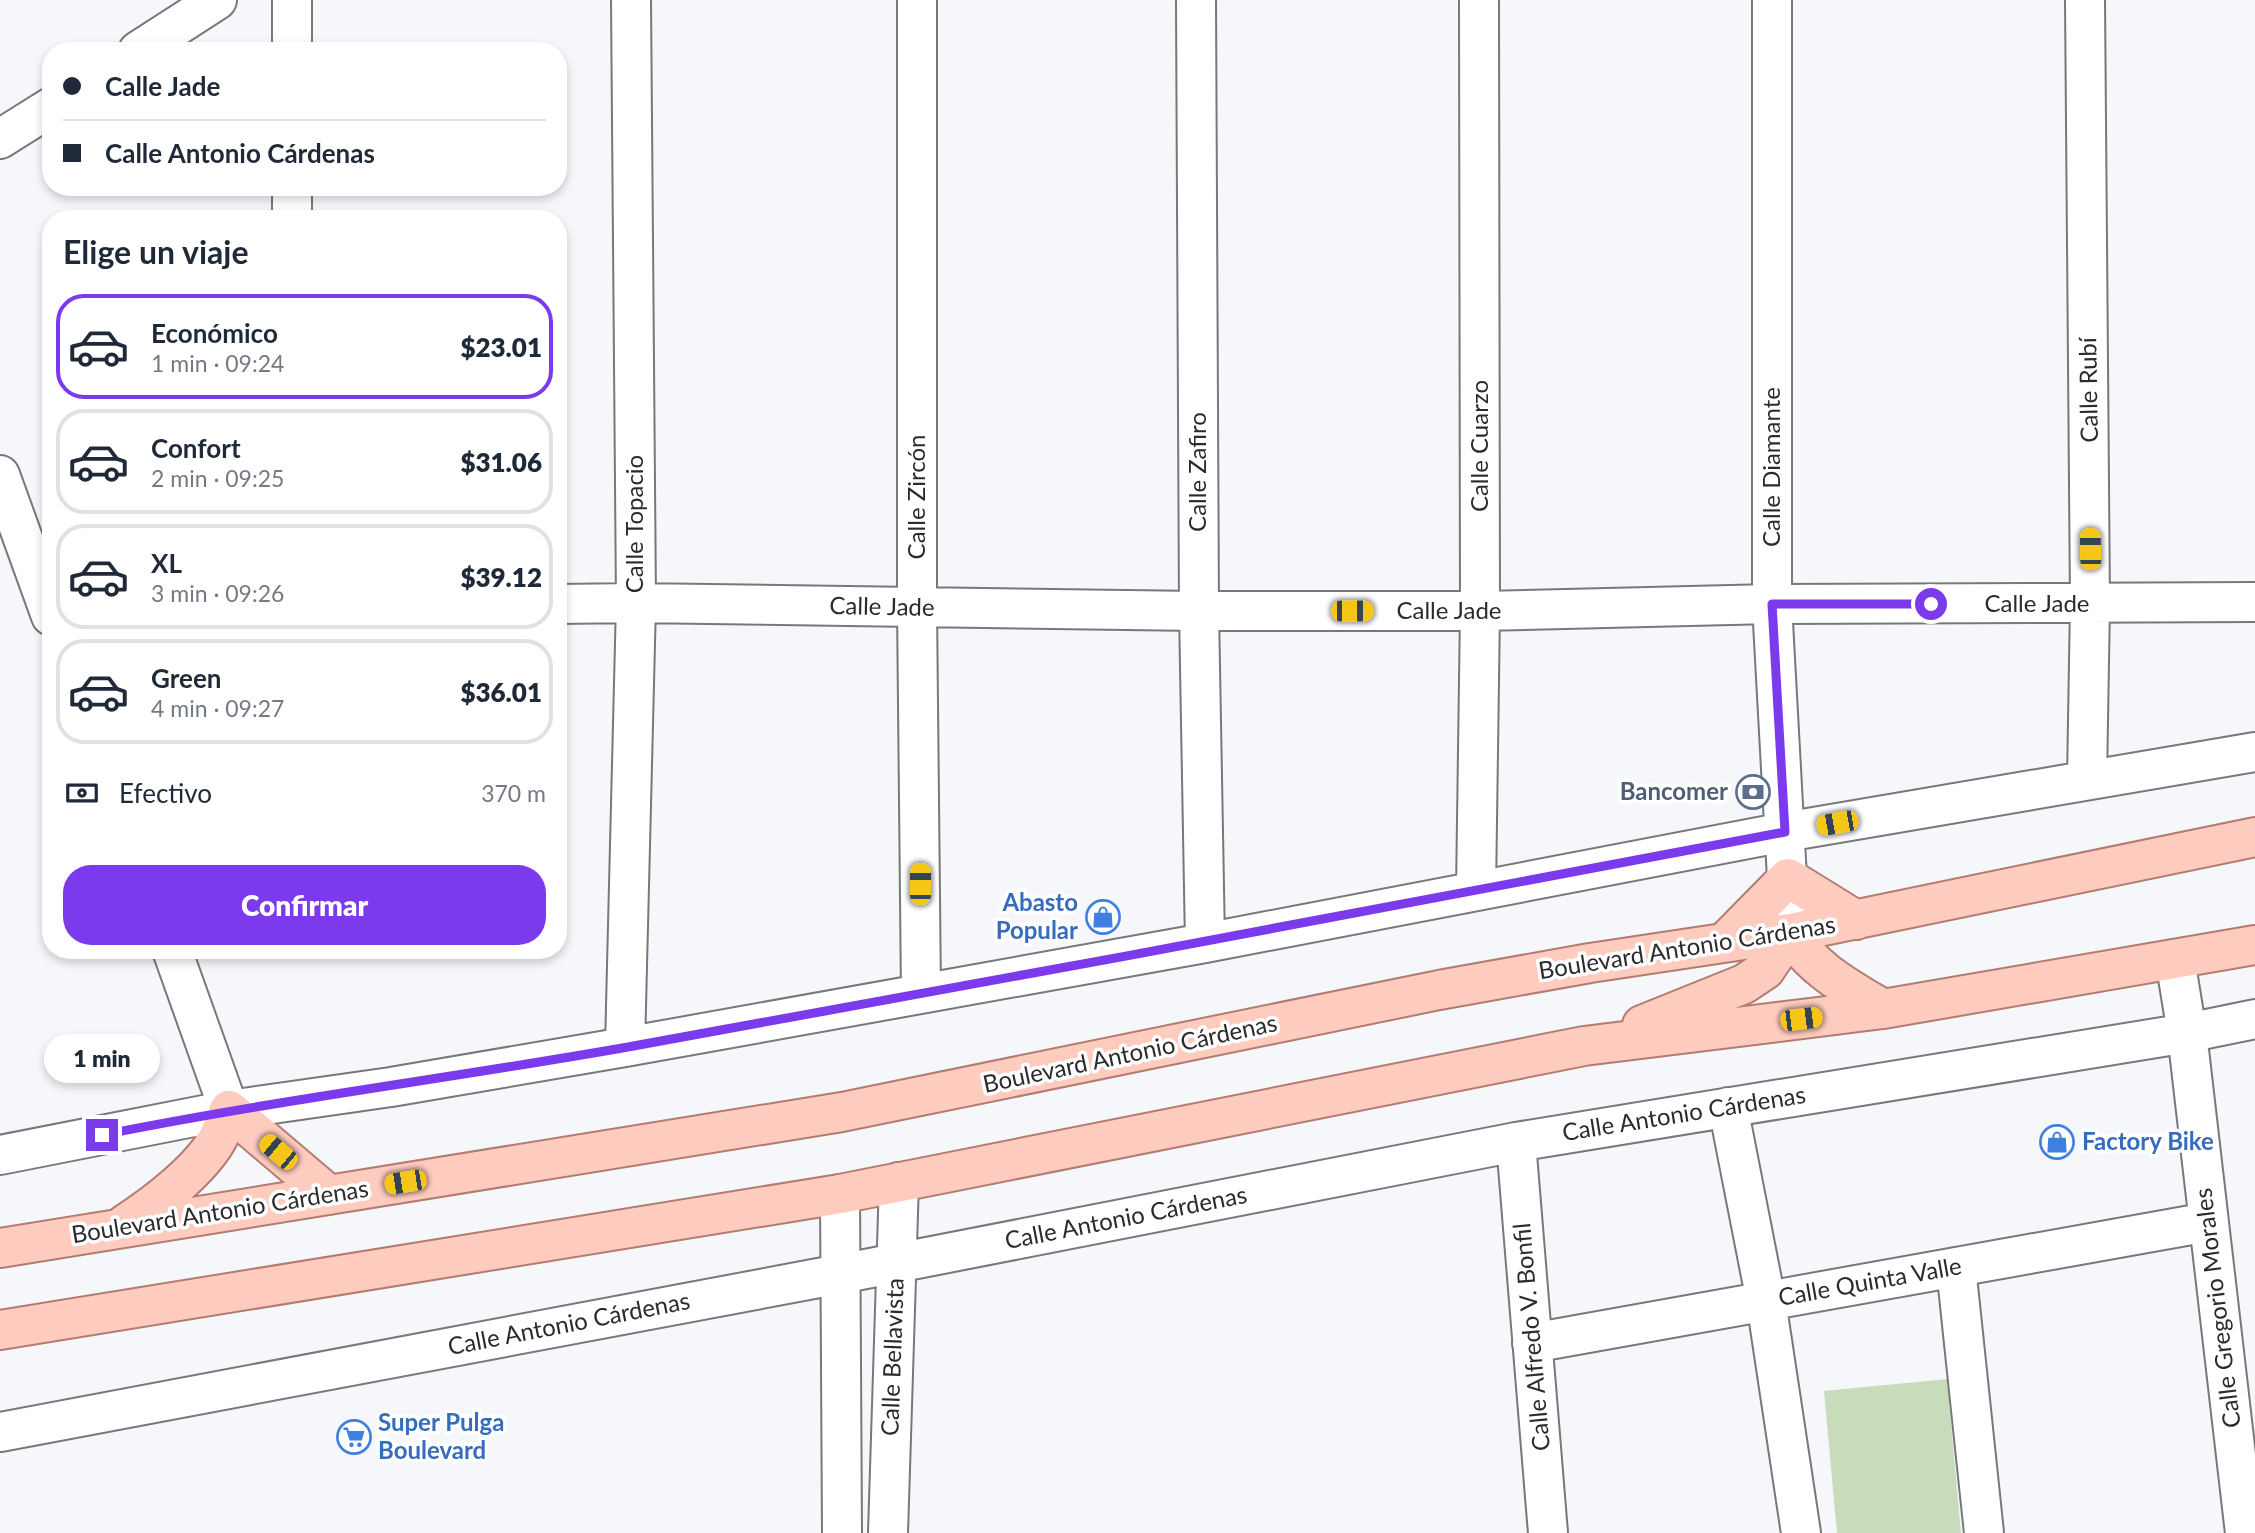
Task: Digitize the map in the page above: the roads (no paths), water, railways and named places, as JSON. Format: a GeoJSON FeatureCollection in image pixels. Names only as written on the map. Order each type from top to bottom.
{"type":"FeatureCollection","features":[{"type":"Feature","properties":{"kind":"main road","name":"Boulevard Antonio Cárdenas"},"geometry":{"type":"LineString","coordinates":[[0,1248],[842,1112],[1439,990],[1590,962],[1790,933],[2255,837]]}},
{"type":"Feature","properties":{"kind":"main road"},"geometry":{"type":"LineString","coordinates":[[1724,943],[1787,878],[1856,920]]}},
{"type":"Feature","properties":{"kind":"main road"},"geometry":{"type":"LineString","coordinates":[[1584,1046],[1744,984],[1765,970],[1790,933],[1805,956],[1822,970],[1883,1009]]}},
{"type":"Feature","properties":{"kind":"main road"},"geometry":{"type":"LineString","coordinates":[[0,1330],[840,1194],[1584,1046],[1883,1009],[2255,945]]}},
{"type":"Feature","properties":{"kind":"main road"},"geometry":{"type":"LineString","coordinates":[[118,1229],[173,1188],[196,1165],[218,1139],[229,1110],[329,1195]]}},
{"type":"Feature","properties":{"kind":"street"},"geometry":{"type":"LineString","coordinates":[[152,42],[217,0]]}},
{"type":"Feature","properties":{"kind":"street"},"geometry":{"type":"LineString","coordinates":[[292,0],[292,42]]}},
{"type":"Feature","properties":{"kind":"street","name":"Calle Topacio"},"geometry":{"type":"LineString","coordinates":[[625,1047],[636,603],[631,0]]}},
{"type":"Feature","properties":{"kind":"street","name":"Calle Zircón"},"geometry":{"type":"LineString","coordinates":[[917,0],[917,607],[921,994]]}},
{"type":"Feature","properties":{"kind":"street","name":"Calle Zafiro"},"geometry":{"type":"LineString","coordinates":[[1196,0],[1199,611],[1205,943]]}},
{"type":"Feature","properties":{"kind":"street","name":"Calle Cuarzo"},"geometry":{"type":"LineString","coordinates":[[1476,891],[1480,611],[1479,0]]}},
{"type":"Feature","properties":{"kind":"street","name":"Calle Diamante"},"geometry":{"type":"LineString","coordinates":[[1772,0],[1772,604],[1790,933]]}},
{"type":"Feature","properties":{"kind":"street","name":"Calle Rubí"},"geometry":{"type":"LineString","coordinates":[[2085,0],[2090,604],[2087,780]]}},
{"type":"Feature","properties":{"kind":"street"},"geometry":{"type":"LineString","coordinates":[[0,139],[42,113]]}},
{"type":"Feature","properties":{"kind":"street"},"geometry":{"type":"LineString","coordinates":[[0,475],[42,591]]}},
{"type":"Feature","properties":{"kind":"street","name":"Calle Jade"},"geometry":{"type":"LineString","coordinates":[[567,604],[1199,611],[1480,611],[1772,604],[2255,602]]}},
{"type":"Feature","properties":{"kind":"street"},"geometry":{"type":"LineString","coordinates":[[0,1155],[229,1110],[391,1087],[625,1047],[1205,943],[1785,832],[2255,752]]}},
{"type":"Feature","properties":{"kind":"street"},"geometry":{"type":"LineString","coordinates":[[175,959],[229,1110]]}},
{"type":"Feature","properties":{"kind":"street","name":"Calle Gregorio Morales"},"geometry":{"type":"LineString","coordinates":[[2175,959],[2187,1032],[2208,1222],[2240,1372],[2245,1533]]}},
{"type":"Feature","properties":{"kind":"street","name":"Calle Antonio Cárdenas"},"geometry":{"type":"LineString","coordinates":[[0,1432],[840,1274],[1516,1142],[2255,1019]]}},
{"type":"Feature","properties":{"kind":"street"},"geometry":{"type":"LineString","coordinates":[[1728,1107],[1766,1301],[1801,1533]]}},
{"type":"Feature","properties":{"kind":"street","name":"Calle Alfredo V. Bonfil"},"geometry":{"type":"LineString","coordinates":[[1516,1142],[1548,1533]]}},
{"type":"Feature","properties":{"kind":"street","name":"Calle Bellavista"},"geometry":{"type":"LineString","coordinates":[[888,1533],[900,1182]]}},
{"type":"Feature","properties":{"kind":"street","name":"Calle Bellavista"},"geometry":{"type":"LineString","coordinates":[[840,1194],[842,1533]]}},
{"type":"Feature","properties":{"kind":"street","name":"Calle Quinta Valle"},"geometry":{"type":"LineString","coordinates":[[1532,1343],[2208,1222]]}},
{"type":"Feature","properties":{"kind":"street"},"geometry":{"type":"LineString","coordinates":[[1956,1267],[1984,1533]]}},
{"type":"Feature","properties":{"kind":"place","name":"Bancomer"},"geometry":{"type":"Point","coordinates":[1753,792]}},
{"type":"Feature","properties":{"kind":"place","name":"Abasto Popular"},"geometry":{"type":"Point","coordinates":[1103,917]}},
{"type":"Feature","properties":{"kind":"place","name":"Factory Bike"},"geometry":{"type":"Point","coordinates":[2057,1142]}},
{"type":"Feature","properties":{"kind":"place","name":"Super Pulga Boulevard"},"geometry":{"type":"Point","coordinates":[354,1437]}}]}
